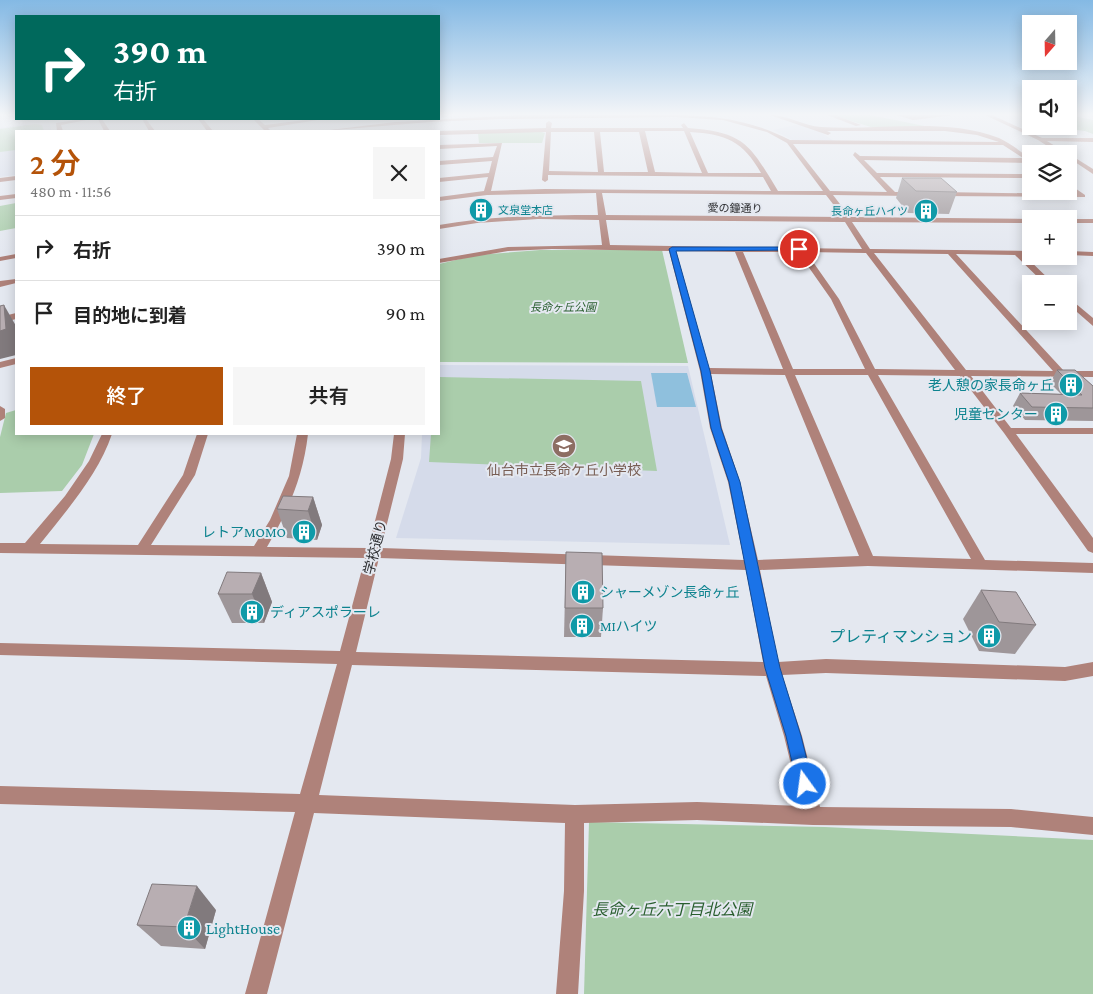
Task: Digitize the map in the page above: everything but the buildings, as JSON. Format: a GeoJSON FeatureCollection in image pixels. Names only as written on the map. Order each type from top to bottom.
{"type":"FeatureCollection","features":[{"type":"Feature","properties":{"kind":"street"},"geometry":{"type":"LineString","coordinates":[[440,163],[462,161]]}},
{"type":"Feature","properties":{"kind":"street"},"geometry":{"type":"LineString","coordinates":[[487,193],[495,161]]}},
{"type":"Feature","properties":{"kind":"street"},"geometry":{"type":"LineString","coordinates":[[545,191],[547,161]]}},
{"type":"Feature","properties":{"kind":"street"},"geometry":{"type":"LineString","coordinates":[[600,161],[601,174]]}},
{"type":"Feature","properties":{"kind":"street"},"geometry":{"type":"LineString","coordinates":[[649,161],[652,174]]}},
{"type":"Feature","properties":{"kind":"street"},"geometry":{"type":"LineString","coordinates":[[700,161],[706,175]]}},
{"type":"Feature","properties":{"kind":"street"},"geometry":{"type":"LineString","coordinates":[[755,161],[776,193]]}},
{"type":"Feature","properties":{"kind":"street"},"geometry":{"type":"LineString","coordinates":[[804,161],[867,250],[1008,431],[1093,548]]}},
{"type":"Feature","properties":{"kind":"street"},"geometry":{"type":"LineString","coordinates":[[862,161],[893,194]]}},
{"type":"Feature","properties":{"kind":"street"},"geometry":{"type":"LineString","coordinates":[[1077,161],[1093,172]]}},
{"type":"Feature","properties":{"kind":"street"},"geometry":{"type":"LineString","coordinates":[[546,174],[764,175]]}},
{"type":"Feature","properties":{"kind":"street"},"geometry":{"type":"LineString","coordinates":[[440,180],[491,175]]}},
{"type":"Feature","properties":{"kind":"street"},"geometry":{"type":"LineString","coordinates":[[875,175],[1022,176]]}},
{"type":"Feature","properties":{"kind":"street"},"geometry":{"type":"LineString","coordinates":[[0,180],[15,178]]}},
{"type":"Feature","properties":{"kind":"street"},"geometry":{"type":"LineString","coordinates":[[440,199],[487,193],[545,191],[917,194]]}},
{"type":"Feature","properties":{"kind":"street"},"geometry":{"type":"LineString","coordinates":[[600,192],[606,247]]}},
{"type":"Feature","properties":{"kind":"street"},"geometry":{"type":"LineString","coordinates":[[934,194],[1022,195]]}},
{"type":"Feature","properties":{"kind":"street"},"geometry":{"type":"LineString","coordinates":[[0,198],[15,196]]}},
{"type":"Feature","properties":{"kind":"street","name":"愛の鐘通り"},"geometry":{"type":"LineString","coordinates":[[440,227],[505,219],[602,217],[1022,221]]}},
{"type":"Feature","properties":{"kind":"street"},"geometry":{"type":"LineString","coordinates":[[1077,221],[1093,221]]}},
{"type":"Feature","properties":{"kind":"street"},"geometry":{"type":"LineString","coordinates":[[440,260],[508,248],[606,247],[1022,252]]}},
{"type":"Feature","properties":{"kind":"street"},"geometry":{"type":"LineString","coordinates":[[672,249],[705,371],[716,428],[734,482],[753,565],[760,612],[772,668],[793,736],[813,816]]}},
{"type":"Feature","properties":{"kind":"street"},"geometry":{"type":"LineString","coordinates":[[738,249],[868,561]]}},
{"type":"Feature","properties":{"kind":"street"},"geometry":{"type":"LineString","coordinates":[[799,249],[820,274],[835,299],[852,330],[861,354],[980,564]]}},
{"type":"Feature","properties":{"kind":"street"},"geometry":{"type":"LineString","coordinates":[[950,252],[1061,373]]}},
{"type":"Feature","properties":{"kind":"street"},"geometry":{"type":"LineString","coordinates":[[1017,252],[1041,275]]}},
{"type":"Feature","properties":{"kind":"street"},"geometry":{"type":"LineString","coordinates":[[1077,253],[1092,254]]}},
{"type":"Feature","properties":{"kind":"street"},"geometry":{"type":"LineString","coordinates":[[0,259],[15,256]]}},
{"type":"Feature","properties":{"kind":"street"},"geometry":{"type":"LineString","coordinates":[[0,284],[15,281]]}},
{"type":"Feature","properties":{"kind":"street"},"geometry":{"type":"LineString","coordinates":[[1077,308],[1093,323]]}},
{"type":"Feature","properties":{"kind":"street"},"geometry":{"type":"LineString","coordinates":[[0,320],[15,316]]}},
{"type":"Feature","properties":{"kind":"street"},"geometry":{"type":"LineString","coordinates":[[0,364],[15,361]]}},
{"type":"Feature","properties":{"kind":"street"},"geometry":{"type":"LineString","coordinates":[[705,371],[872,373],[960,371],[1093,374]]}},
{"type":"Feature","properties":{"kind":"street"},"geometry":{"type":"LineString","coordinates":[[0,409],[0,418]]}},
{"type":"Feature","properties":{"kind":"street"},"geometry":{"type":"LineString","coordinates":[[1008,431],[1093,431]]}},
{"type":"Feature","properties":{"kind":"street"},"geometry":{"type":"LineString","coordinates":[[29,548],[69,499],[95,462],[107,435]]}},
{"type":"Feature","properties":{"kind":"street"},"geometry":{"type":"LineString","coordinates":[[142,549],[189,475],[202,435]]}},
{"type":"Feature","properties":{"kind":"street"},"geometry":{"type":"LineString","coordinates":[[258,551],[276,520],[295,476],[303,435]]}},
{"type":"Feature","properties":{"kind":"street","name":"学校通り"},"geometry":{"type":"LineString","coordinates":[[256,994],[346,658],[397,459],[400,435]]}},
{"type":"Feature","properties":{"kind":"street"},"geometry":{"type":"LineString","coordinates":[[0,548],[373,553],[753,565],[868,561],[1093,568]]}},
{"type":"Feature","properties":{"kind":"street"},"geometry":{"type":"LineString","coordinates":[[0,649],[772,668],[826,666],[1065,674],[1093,669]]}},
{"type":"Feature","properties":{"kind":"street"},"geometry":{"type":"LineString","coordinates":[[0,795],[308,803],[575,814],[698,811],[813,816],[1011,818],[1093,826]]}},
{"type":"Feature","properties":{"kind":"street"},"geometry":{"type":"LineString","coordinates":[[567,994],[574,892],[575,814]]}},
{"type":"Feature","properties":{"kind":"shaded area"},"geometry":{"type":"Polygon","coordinates":[[[0,161],[15,161],[15,175],[0,177],[0,161]]]}},
{"type":"Feature","properties":{"kind":"shaded area","name":"仙台市立長命ケ丘小学校"},"geometry":{"type":"Polygon","coordinates":[[[440,365],[688,366],[730,545],[396,538],[421,458],[422,435],[440,435],[440,365]]]}},
{"type":"Feature","properties":{"kind":"green space"},"geometry":{"type":"Polygon","coordinates":[[[15,203],[15,228],[0,231],[0,206],[15,203]]]}},
{"type":"Feature","properties":{"kind":"green space","name":"長命ヶ丘公園"},"geometry":{"type":"Polygon","coordinates":[[[540,250],[662,250],[688,363],[440,362],[440,264],[477,255],[540,250]]]}},
{"type":"Feature","properties":{"kind":"green space"},"geometry":{"type":"Polygon","coordinates":[[[440,377],[641,381],[657,471],[429,462],[431,435],[440,435],[440,377]]]}},
{"type":"Feature","properties":{"kind":"green space"},"geometry":{"type":"Polygon","coordinates":[[[15,410],[15,435],[94,435],[82,465],[62,491],[0,493],[0,437],[6,413],[15,410]]]}},
{"type":"Feature","properties":{"kind":"green space","name":"長命ヶ丘六丁目北公園"},"geometry":{"type":"Polygon","coordinates":[[[589,822],[825,827],[1093,840],[1093,994],[584,994],[589,822]]]}},
{"type":"Feature","properties":{"kind":"water"},"geometry":{"type":"Polygon","coordinates":[[[651,373],[687,373],[696,407],[657,407],[651,373]]]}},
{"type":"Feature","properties":{"kind":"place","name":"文泉堂本店"},"geometry":{"type":"Point","coordinates":[481,210]}},
{"type":"Feature","properties":{"kind":"place","name":"長命ヶ丘ハイツ"},"geometry":{"type":"Point","coordinates":[926,211]}},
{"type":"Feature","properties":{"kind":"place","name":"老人憩の家長命ヶ丘"},"geometry":{"type":"Point","coordinates":[1071,385]}},
{"type":"Feature","properties":{"kind":"place","name":"児童センター"},"geometry":{"type":"Point","coordinates":[1056,414]}},
{"type":"Feature","properties":{"kind":"place","name":"仙台市立長命ケ丘小学校"},"geometry":{"type":"Point","coordinates":[564,446]}},
{"type":"Feature","properties":{"kind":"place","name":"レトアMOMO"},"geometry":{"type":"Point","coordinates":[304,532]}},
{"type":"Feature","properties":{"kind":"place","name":"シャーメゾン長命ヶ丘"},"geometry":{"type":"Point","coordinates":[583,592]}},
{"type":"Feature","properties":{"kind":"place","name":"ディアスポラーレ"},"geometry":{"type":"Point","coordinates":[252,612]}},
{"type":"Feature","properties":{"kind":"place","name":"MIハイツ"},"geometry":{"type":"Point","coordinates":[582,626]}},
{"type":"Feature","properties":{"kind":"place","name":"プレティマンション"},"geometry":{"type":"Point","coordinates":[989,636]}},
{"type":"Feature","properties":{"kind":"place","name":"LightHouse"},"geometry":{"type":"Point","coordinates":[189,928]}},
{"type":"Feature","properties":{"kind":"route"},"geometry":{"type":"LineString","coordinates":[[799,249],[672,249],[705,371],[716,428],[734,482],[753,567],[772,668],[793,736],[805,784]]}}]}
